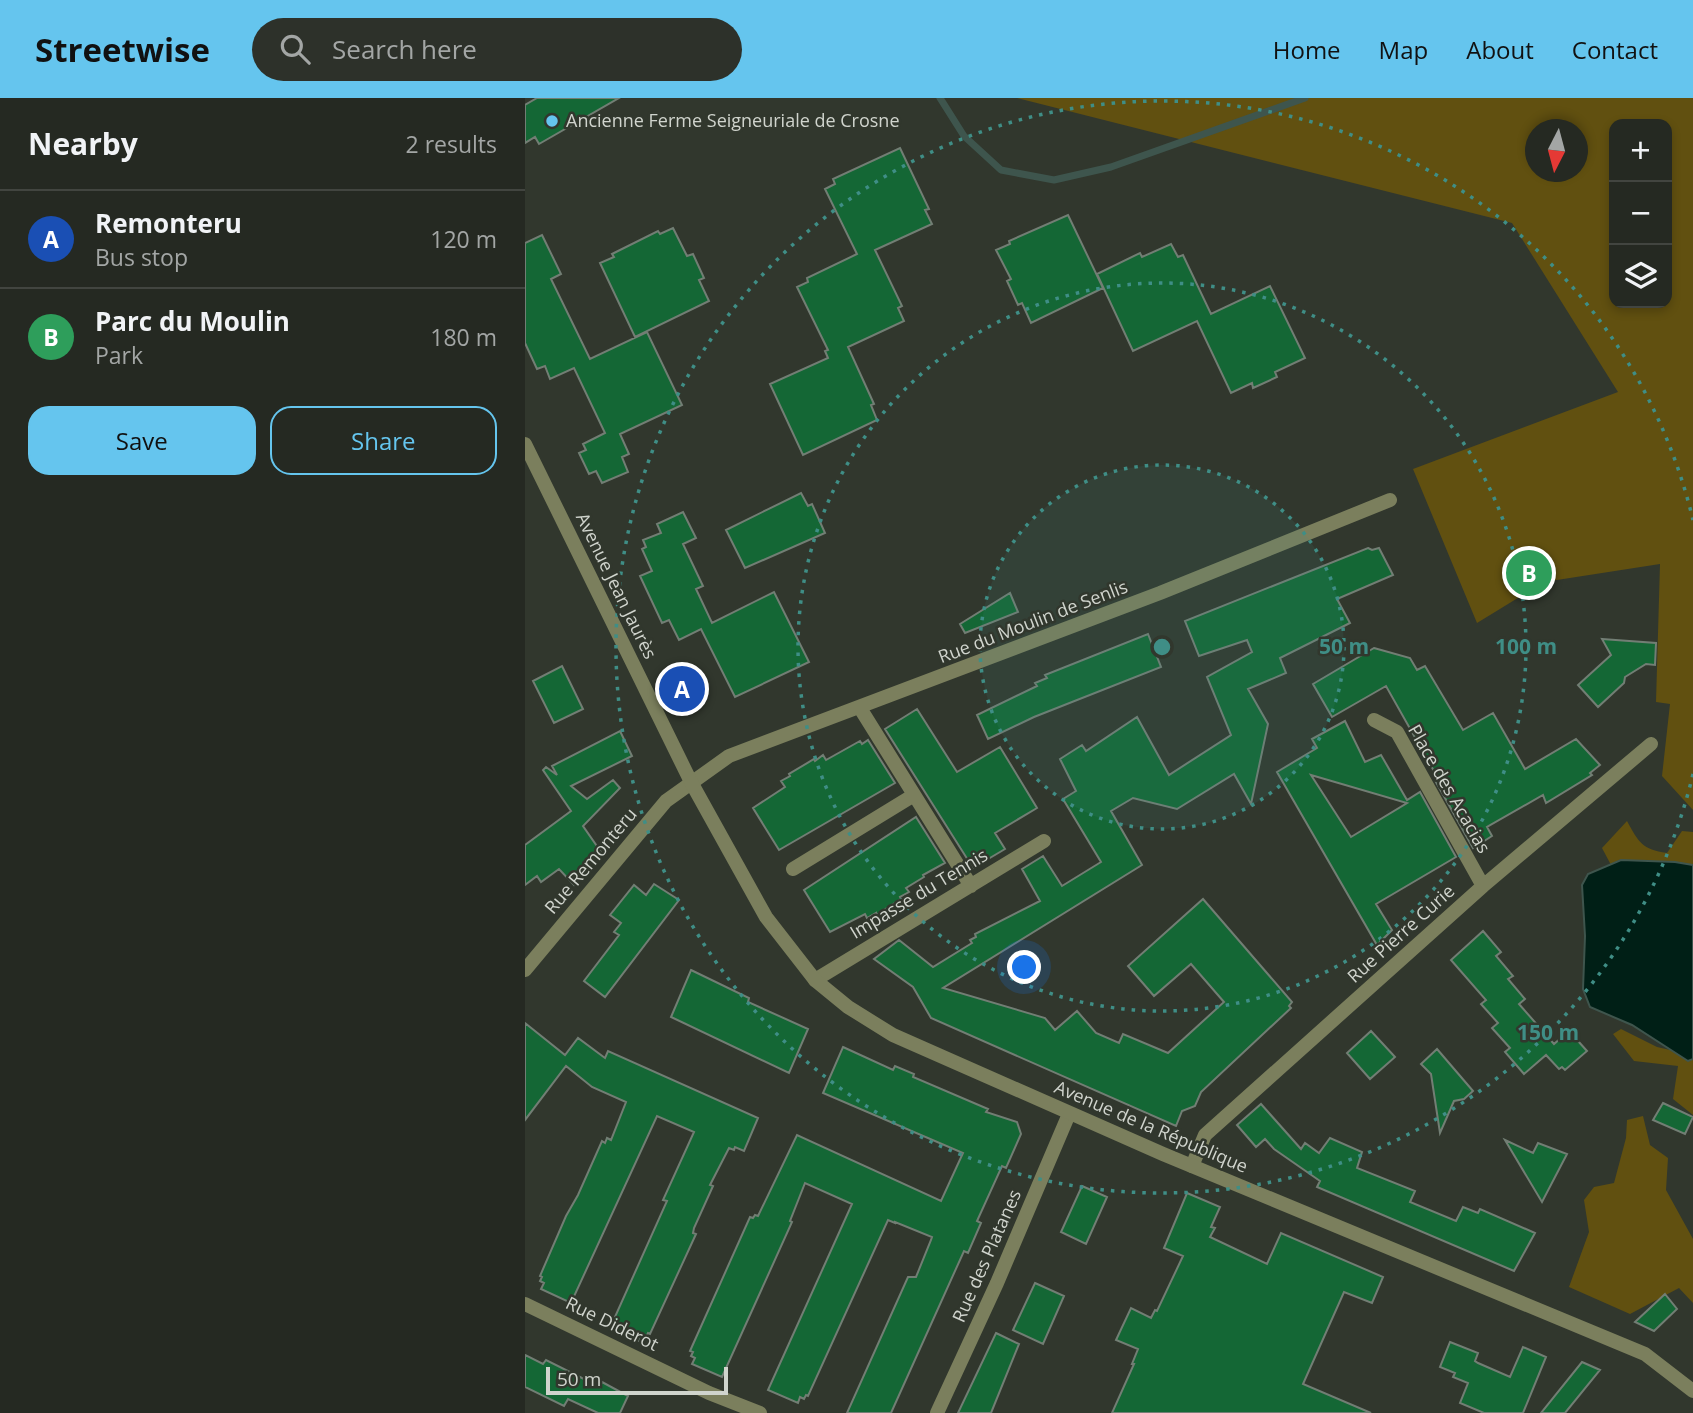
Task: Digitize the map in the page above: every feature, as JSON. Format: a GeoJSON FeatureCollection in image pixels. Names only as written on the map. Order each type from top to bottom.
{"type":"FeatureCollection","features":[{"type":"Feature","properties":{"kind":"street","name":"Avenue Jean Jaurès"},"geometry":{"type":"LineString","coordinates":[[525,444],[691,782]]}},
{"type":"Feature","properties":{"kind":"street","name":"Rue du Moulin de Senlis"},"geometry":{"type":"LineString","coordinates":[[691,782],[729,756],[1160,593],[1390,500]]}},
{"type":"Feature","properties":{"kind":"street"},"geometry":{"type":"LineString","coordinates":[[860,708],[971,886]]}},
{"type":"Feature","properties":{"kind":"street","name":"Place des Acacias"},"geometry":{"type":"LineString","coordinates":[[1374,720],[1398,732],[1483,886]]}},
{"type":"Feature","properties":{"kind":"street","name":"Rue Pierre Curie"},"geometry":{"type":"LineString","coordinates":[[1192,1166],[1205,1135],[1483,886],[1651,744]]}},
{"type":"Feature","properties":{"kind":"street","name":"Rue Remonteru"},"geometry":{"type":"LineString","coordinates":[[525,970],[666,801],[691,782]]}},
{"type":"Feature","properties":{"kind":"street","name":"Avenue de la République"},"geometry":{"type":"LineString","coordinates":[[691,782],[766,917],[815,980],[848,1007],[893,1035],[1069,1114],[1646,1354],[1693,1391]]}},
{"type":"Feature","properties":{"kind":"street"},"geometry":{"type":"LineString","coordinates":[[793,869],[914,795]]}},
{"type":"Feature","properties":{"kind":"street","name":"Impasse du Tennis"},"geometry":{"type":"LineString","coordinates":[[815,980],[1044,841]]}},
{"type":"Feature","properties":{"kind":"street","name":"Rue des Platanes"},"geometry":{"type":"LineString","coordinates":[[937,1413],[997,1283],[1069,1114]]}},
{"type":"Feature","properties":{"kind":"street","name":"Rue Diderot"},"geometry":{"type":"LineString","coordinates":[[525,1304],[709,1393],[760,1413]]}},
{"type":"Feature","properties":{"kind":"shaded area"},"geometry":{"type":"Polygon","coordinates":[[[1017,98],[1693,98],[1693,810],[1662,776],[1670,704],[1656,702],[1660,564],[1544,582],[1477,623],[1413,469],[1618,392],[1512,223],[1017,98]]]}},
{"type":"Feature","properties":{"kind":"shaded area"},"geometry":{"type":"Polygon","coordinates":[[[1627,821],[1642,844],[1667,853],[1682,831],[1693,832],[1693,878],[1619,880],[1602,848],[1627,821]]]}},
{"type":"Feature","properties":{"kind":"shaded area"},"geometry":{"type":"Polygon","coordinates":[[[1621,860],[1693,865],[1693,1059],[1688,1061],[1632,1025],[1590,1007],[1583,989],[1585,936],[1582,885],[1588,874],[1621,860]]]}},
{"type":"Feature","properties":{"kind":"shaded area"},"geometry":{"type":"Polygon","coordinates":[[[1621,1029],[1657,1047],[1688,1054],[1693,1051],[1693,1115],[1673,1099],[1678,1066],[1634,1061],[1613,1034],[1621,1029]]]}},
{"type":"Feature","properties":{"kind":"shaded area"},"geometry":{"type":"Polygon","coordinates":[[[1643,1116],[1650,1145],[1668,1158],[1666,1190],[1693,1239],[1693,1303],[1679,1288],[1630,1314],[1569,1287],[1589,1232],[1584,1200],[1594,1187],[1614,1183],[1626,1138],[1627,1120],[1643,1116]]]}},
{"type":"Feature","properties":{"kind":"building","name":"Ancienne Ferme Seigneuriale de Crosne"},"geometry":{"type":"Polygon","coordinates":[[[537,98],[619,98],[539,144],[535,137],[525,143],[525,105],[537,98]]]}},
{"type":"Feature","properties":{"kind":"building"},"geometry":{"type":"Polygon","coordinates":[[[900,148],[929,209],[925,210],[932,224],[875,250],[902,306],[898,308],[904,321],[848,347],[874,404],[871,405],[877,420],[803,455],[770,384],[828,358],[825,351],[828,350],[797,287],[808,282],[807,278],[857,254],[825,189],[835,184],[833,179],[900,148]]]}},
{"type":"Feature","properties":{"kind":"building"},"geometry":{"type":"Polygon","coordinates":[[[1068,215],[1103,288],[1031,323],[1022,303],[1018,305],[1007,281],[1011,279],[996,250],[1010,244],[1009,241],[1068,215]]]}},
{"type":"Feature","properties":{"kind":"building"},"geometry":{"type":"Polygon","coordinates":[[[673,228],[687,256],[693,254],[704,278],[699,280],[709,301],[635,337],[600,263],[658,231],[660,234],[673,228]]]}},
{"type":"Feature","properties":{"kind":"building"},"geometry":{"type":"Polygon","coordinates":[[[542,235],[561,274],[551,279],[590,359],[647,332],[682,405],[620,434],[629,454],[622,457],[628,472],[602,483],[596,471],[589,474],[579,453],[586,450],[583,444],[605,433],[574,368],[550,379],[545,366],[537,369],[525,343],[525,243],[542,235]]]}},
{"type":"Feature","properties":{"kind":"building"},"geometry":{"type":"Polygon","coordinates":[[[1171,244],[1178,257],[1183,255],[1211,314],[1270,286],[1305,358],[1275,372],[1277,377],[1253,388],[1252,383],[1231,393],[1197,321],[1133,351],[1097,274],[1140,253],[1142,257],[1171,244]]]}},
{"type":"Feature","properties":{"kind":"building"},"geometry":{"type":"Polygon","coordinates":[[[801,493],[808,506],[812,504],[825,533],[745,568],[726,530],[801,493]]]}},
{"type":"Feature","properties":{"kind":"building"},"geometry":{"type":"Polygon","coordinates":[[[683,512],[696,538],[683,544],[703,586],[696,589],[712,623],[774,592],[809,662],[735,697],[701,629],[679,640],[669,620],[662,623],[640,576],[652,571],[642,549],[646,547],[643,540],[661,533],[657,524],[683,512]]]}},
{"type":"Feature","properties":{"kind":"building"},"geometry":{"type":"Polygon","coordinates":[[[1368,548],[1379,548],[1393,575],[1337,599],[1350,623],[1280,658],[1286,673],[1248,689],[1268,724],[1251,804],[1234,774],[1177,809],[1133,798],[1111,811],[1142,865],[943,988],[1045,1018],[1055,1030],[1077,1011],[1096,1033],[1119,1043],[1123,1034],[1168,1053],[1224,1002],[1191,964],[1154,996],[1128,966],[1203,899],[1292,1002],[1289,1006],[1291,1008],[1201,1092],[1195,1106],[1182,1111],[1176,1126],[931,1018],[913,987],[874,959],[899,940],[933,967],[972,943],[970,940],[976,937],[975,934],[1040,901],[1022,869],[1043,856],[1062,886],[1101,862],[1063,799],[1076,791],[1060,759],[1082,745],[1086,751],[1137,717],[1169,775],[1231,735],[1207,677],[1252,652],[1247,640],[1199,656],[1185,621],[1368,548]]]}},
{"type":"Feature","properties":{"kind":"building"},"geometry":{"type":"Polygon","coordinates":[[[1010,593],[1018,612],[965,633],[960,624],[1010,593]]]}},
{"type":"Feature","properties":{"kind":"building"},"geometry":{"type":"Polygon","coordinates":[[[1148,634],[1161,667],[1034,717],[988,739],[977,715],[1037,686],[1035,683],[1047,678],[1045,675],[1148,634]]]}},
{"type":"Feature","properties":{"kind":"building"},"geometry":{"type":"Polygon","coordinates":[[[1602,639],[1656,643],[1655,665],[1646,664],[1625,677],[1624,683],[1598,707],[1578,685],[1611,655],[1602,639]]]}},
{"type":"Feature","properties":{"kind":"building"},"geometry":{"type":"Polygon","coordinates":[[[1374,648],[1410,658],[1417,670],[1425,666],[1463,730],[1493,713],[1525,769],[1576,739],[1600,765],[1590,773],[1592,775],[1546,803],[1543,795],[1487,827],[1492,836],[1473,848],[1436,782],[1439,780],[1386,686],[1332,717],[1313,684],[1374,648]]]}},
{"type":"Feature","properties":{"kind":"building"},"geometry":{"type":"Polygon","coordinates":[[[562,666],[583,709],[554,723],[533,681],[562,666]]]}},
{"type":"Feature","properties":{"kind":"building"},"geometry":{"type":"Polygon","coordinates":[[[917,709],[957,772],[1000,747],[1037,808],[995,833],[1005,849],[973,868],[885,729],[917,709]]]}},
{"type":"Feature","properties":{"kind":"building"},"geometry":{"type":"Polygon","coordinates":[[[1345,721],[1365,762],[1381,755],[1407,800],[1420,792],[1456,857],[1376,904],[1392,930],[1377,945],[1277,772],[1317,748],[1312,739],[1345,721]],[[1311,775],[1351,837],[1407,803],[1311,775]]]}},
{"type":"Feature","properties":{"kind":"building"},"geometry":{"type":"Polygon","coordinates":[[[620,731],[632,756],[571,786],[587,799],[613,780],[620,788],[583,826],[601,852],[574,885],[559,869],[541,882],[537,876],[525,885],[525,845],[571,811],[543,770],[546,767],[557,775],[552,766],[620,731]]]}},
{"type":"Feature","properties":{"kind":"building"},"geometry":{"type":"Polygon","coordinates":[[[868,740],[895,783],[779,850],[753,808],[785,787],[781,781],[790,776],[789,774],[814,759],[815,761],[823,755],[826,760],[860,741],[862,744],[868,740]]]}},
{"type":"Feature","properties":{"kind":"building"},"geometry":{"type":"Polygon","coordinates":[[[916,817],[945,863],[923,875],[924,877],[906,888],[909,892],[900,897],[901,899],[876,915],[867,918],[865,914],[830,932],[804,890],[916,817]]]}},
{"type":"Feature","properties":{"kind":"building"},"geometry":{"type":"Polygon","coordinates":[[[654,884],[679,900],[605,997],[584,981],[619,935],[614,932],[621,923],[610,915],[634,885],[646,895],[654,884]]]}},
{"type":"Feature","properties":{"kind":"building"},"geometry":{"type":"Polygon","coordinates":[[[1483,931],[1501,952],[1496,956],[1513,976],[1508,979],[1525,999],[1519,1004],[1554,1044],[1569,1031],[1587,1051],[1565,1070],[1562,1067],[1559,1069],[1546,1055],[1524,1074],[1505,1052],[1510,1048],[1492,1028],[1498,1023],[1481,1004],[1486,1000],[1451,960],[1483,931]]]}},
{"type":"Feature","properties":{"kind":"building"},"geometry":{"type":"Polygon","coordinates":[[[691,970],[749,998],[748,1002],[808,1029],[789,1073],[671,1017],[691,970]]]}},
{"type":"Feature","properties":{"kind":"building"},"geometry":{"type":"Polygon","coordinates":[[[525,1023],[565,1055],[578,1038],[605,1058],[608,1051],[758,1118],[744,1151],[735,1147],[734,1150],[729,1148],[710,1185],[713,1186],[694,1228],[693,1233],[696,1234],[650,1334],[646,1337],[642,1335],[639,1341],[610,1328],[667,1201],[663,1200],[694,1132],[657,1116],[571,1303],[541,1289],[544,1283],[540,1281],[540,1276],[566,1216],[602,1141],[605,1143],[607,1138],[611,1140],[626,1102],[592,1087],[566,1066],[525,1120],[525,1023]]]}},
{"type":"Feature","properties":{"kind":"building"},"geometry":{"type":"Polygon","coordinates":[[[1371,1031],[1395,1057],[1370,1079],[1347,1053],[1371,1031]]]}},
{"type":"Feature","properties":{"kind":"building"},"geometry":{"type":"Polygon","coordinates":[[[843,1047],[893,1070],[895,1066],[914,1074],[913,1077],[988,1109],[986,1112],[1017,1122],[1021,1134],[1006,1168],[1002,1166],[977,1221],[981,1223],[968,1253],[964,1251],[891,1413],[847,1413],[908,1277],[916,1277],[932,1237],[888,1220],[808,1396],[804,1399],[800,1397],[798,1403],[768,1390],[852,1204],[805,1183],[790,1221],[792,1222],[722,1377],[692,1364],[695,1358],[690,1351],[750,1217],[758,1216],[797,1135],[941,1201],[963,1153],[823,1093],[843,1047]]]}},
{"type":"Feature","properties":{"kind":"building"},"geometry":{"type":"Polygon","coordinates":[[[1437,1049],[1473,1091],[1464,1099],[1454,1101],[1440,1133],[1431,1074],[1421,1064],[1437,1049]]]}},
{"type":"Feature","properties":{"kind":"building"},"geometry":{"type":"Polygon","coordinates":[[[1663,1103],[1693,1117],[1685,1134],[1653,1120],[1663,1103]]]}},
{"type":"Feature","properties":{"kind":"building"},"geometry":{"type":"Polygon","coordinates":[[[1261,1104],[1301,1149],[1305,1143],[1319,1153],[1330,1138],[1362,1152],[1357,1168],[1415,1191],[1410,1202],[1456,1221],[1463,1207],[1478,1213],[1480,1209],[1535,1233],[1514,1271],[1317,1187],[1320,1181],[1274,1149],[1265,1139],[1256,1147],[1237,1125],[1261,1104]]]}},
{"type":"Feature","properties":{"kind":"building"},"geometry":{"type":"Polygon","coordinates":[[[1505,1140],[1533,1153],[1538,1143],[1567,1154],[1542,1202],[1505,1140]]]}},
{"type":"Feature","properties":{"kind":"building"},"geometry":{"type":"Polygon","coordinates":[[[1082,1186],[1107,1197],[1086,1244],[1061,1232],[1082,1186]]]}},
{"type":"Feature","properties":{"kind":"building"},"geometry":{"type":"Polygon","coordinates":[[[1187,1193],[1220,1207],[1211,1227],[1215,1228],[1210,1237],[1267,1264],[1281,1233],[1383,1277],[1372,1303],[1344,1292],[1303,1384],[1371,1413],[1112,1413],[1138,1349],[1116,1340],[1131,1308],[1151,1318],[1155,1310],[1157,1311],[1183,1256],[1164,1248],[1187,1193]]]}},
{"type":"Feature","properties":{"kind":"building"},"geometry":{"type":"Polygon","coordinates":[[[1035,1283],[1064,1296],[1043,1344],[1013,1330],[1035,1283]]]}},
{"type":"Feature","properties":{"kind":"building"},"geometry":{"type":"Polygon","coordinates":[[[1665,1294],[1677,1309],[1654,1331],[1635,1322],[1665,1294]]]}},
{"type":"Feature","properties":{"kind":"building"},"geometry":{"type":"Polygon","coordinates":[[[996,1333],[1019,1344],[991,1413],[958,1413],[996,1333]]]}},
{"type":"Feature","properties":{"kind":"building"},"geometry":{"type":"Polygon","coordinates":[[[1450,1342],[1478,1353],[1475,1361],[1510,1377],[1523,1347],[1546,1357],[1523,1413],[1484,1413],[1460,1403],[1468,1383],[1453,1377],[1455,1373],[1440,1367],[1450,1342]]]}},
{"type":"Feature","properties":{"kind":"building"},"geometry":{"type":"Polygon","coordinates":[[[525,1355],[543,1364],[546,1360],[600,1387],[602,1382],[628,1396],[620,1413],[598,1413],[568,1399],[564,1406],[525,1387],[525,1355]]]}},
{"type":"Feature","properties":{"kind":"building"},"geometry":{"type":"Polygon","coordinates":[[[1582,1362],[1600,1370],[1565,1413],[1541,1413],[1582,1362]]]}},
{"type":"Feature","properties":{"kind":"waterway"},"geometry":{"type":"LineString","coordinates":[[940,98],[964,136],[1001,170],[1054,180],[1111,167],[1305,98]]}},
{"type":"Feature","properties":{"kind":"place","name":"Ancienne Ferme Seigneuriale de Crosne"},"geometry":{"type":"Point","coordinates":[552,121]}},
{"type":"Feature","properties":{"kind":"place","name":"Parc du Moulin"},"geometry":{"type":"Point","coordinates":[1529,573]}},
{"type":"Feature","properties":{"kind":"place","name":"Remonteru"},"geometry":{"type":"Point","coordinates":[682,689]}}]}
